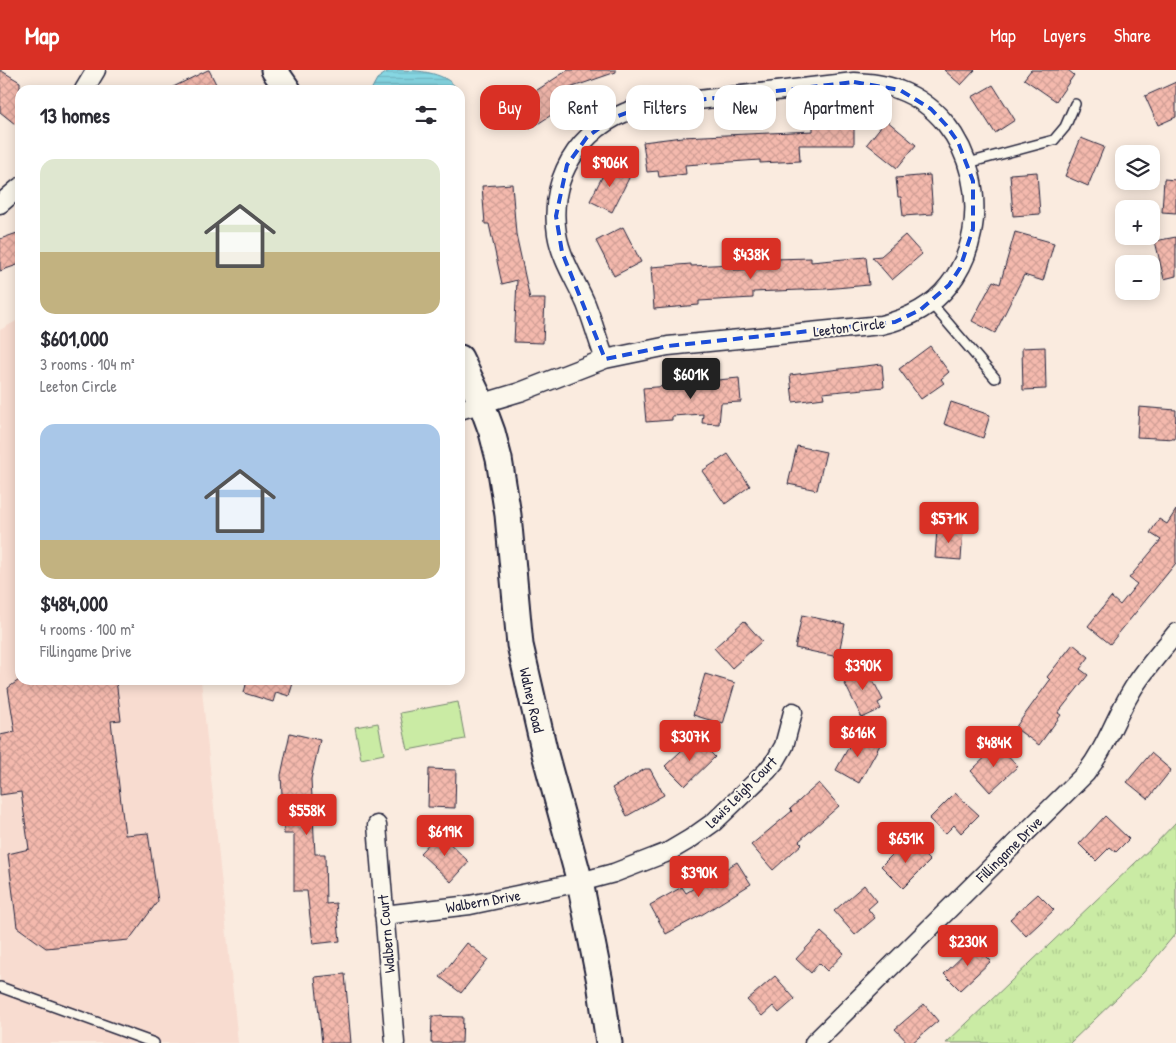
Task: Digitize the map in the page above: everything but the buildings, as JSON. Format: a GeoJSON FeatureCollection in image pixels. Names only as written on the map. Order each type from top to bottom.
{"type":"FeatureCollection","features":[{"type":"Feature","properties":{"kind":"main road"},"geometry":{"type":"LineString","coordinates":[[274,70],[284,85]]}},
{"type":"Feature","properties":{"kind":"main road","name":"Walney Road"},"geometry":{"type":"LineString","coordinates":[[465,380],[471,406],[492,432],[504,483],[520,645],[525,673],[580,882],[600,982],[609,1043]]}},
{"type":"Feature","properties":{"kind":"street"},"geometry":{"type":"LineString","coordinates":[[87,85],[96,70]]}},
{"type":"Feature","properties":{"kind":"street","name":"Leeton Circle"},"geometry":{"type":"LineString","coordinates":[[471,406],[520,392],[605,359],[668,346],[881,325],[904,319],[920,310],[949,285],[960,268],[968,249],[973,229],[975,202],[973,182],[968,164],[958,142],[946,125],[931,109],[919,100],[900,90],[877,84],[854,82],[656,105],[630,110],[600,126],[587,137],[572,157],[561,181],[557,198],[556,216],[557,234],[562,252],[586,304],[605,359]]}},
{"type":"Feature","properties":{"kind":"street"},"geometry":{"type":"LineString","coordinates":[[0,204],[15,191]]}},
{"type":"Feature","properties":{"kind":"street","name":"Fillingame Drive"},"geometry":{"type":"LineString","coordinates":[[814,1043],[1086,772],[1104,746],[1120,710],[1133,689],[1176,633]]}},
{"type":"Feature","properties":{"kind":"street","name":"Lewis Leigh Court"},"geometry":{"type":"LineString","coordinates":[[580,882],[614,873],[668,852],[714,822],[776,760],[784,746],[793,712]]}},
{"type":"Feature","properties":{"kind":"street","name":"Walbern Court"},"geometry":{"type":"LineString","coordinates":[[376,825],[395,1043]]}},
{"type":"Feature","properties":{"kind":"street","name":"Walbern Drive"},"geometry":{"type":"LineString","coordinates":[[384,915],[470,905],[580,882]]}},
{"type":"Feature","properties":{"kind":"lane"},"geometry":{"type":"LineString","coordinates":[[968,164],[1054,140],[1065,127],[1075,104]]}},
{"type":"Feature","properties":{"kind":"lane"},"geometry":{"type":"LineString","coordinates":[[930,302],[995,378]]}},
{"type":"Feature","properties":{"kind":"lane"},"geometry":{"type":"LineString","coordinates":[[0,988],[154,1043]]}},
{"type":"Feature","properties":{"kind":"highlighted area"},"geometry":{"type":"Polygon","coordinates":[[[854,82],[900,90],[931,109],[946,125],[958,142],[973,181],[973,229],[960,268],[949,285],[920,310],[895,322],[668,346],[605,359],[562,252],[556,216],[567,165],[587,137],[615,117],[646,106],[854,82]]]}},
{"type":"Feature","properties":{"kind":"shaded area"},"geometry":{"type":"Polygon","coordinates":[[[15,322],[15,685],[202,685],[238,1043],[0,1043],[0,330],[15,322]]]}},
{"type":"Feature","properties":{"kind":"green space"},"geometry":{"type":"Polygon","coordinates":[[[458,702],[465,739],[408,750],[400,713],[458,702]]]}},
{"type":"Feature","properties":{"kind":"green space"},"geometry":{"type":"Polygon","coordinates":[[[378,723],[384,754],[361,759],[355,727],[378,723]]]}},
{"type":"Feature","properties":{"kind":"green space"},"geometry":{"type":"Polygon","coordinates":[[[1176,822],[1176,933],[1143,973],[1070,1043],[946,1043],[1155,844],[1176,822]]]}},
{"type":"Feature","properties":{"kind":"water"},"geometry":{"type":"Polygon","coordinates":[[[390,70],[418,71],[445,78],[454,85],[374,85],[377,79],[390,70]]]}}]}
